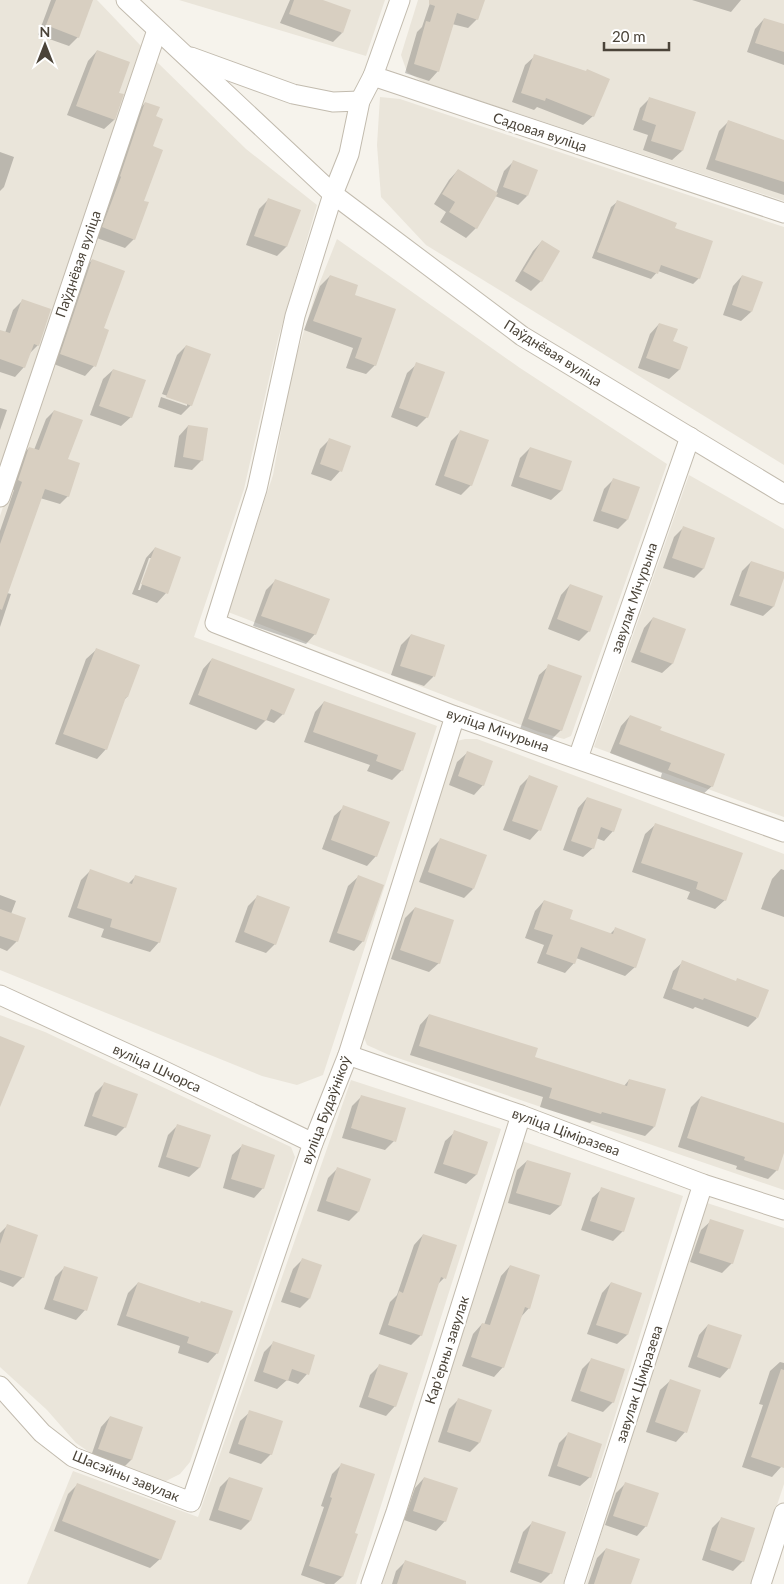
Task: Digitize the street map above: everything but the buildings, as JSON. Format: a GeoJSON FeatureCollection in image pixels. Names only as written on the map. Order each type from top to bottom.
{"type":"FeatureCollection","features":[{"type":"Feature","properties":{"kind":"street","name":"Паўднёвая вуліца"},"geometry":{"type":"LineString","coordinates":[[126,0],[333,194],[522,336],[784,494]]}},
{"type":"Feature","properties":{"kind":"street"},"geometry":{"type":"LineString","coordinates":[[333,194],[349,154],[360,101],[373,76],[400,0]]}},
{"type":"Feature","properties":{"kind":"street","name":"Паўднёвая вуліца"},"geometry":{"type":"LineString","coordinates":[[0,497],[156,30]]}},
{"type":"Feature","properties":{"kind":"street"},"geometry":{"type":"LineString","coordinates":[[183,54],[293,94],[333,102],[360,101]]}},
{"type":"Feature","properties":{"kind":"street","name":"Садовая вуліца"},"geometry":{"type":"LineString","coordinates":[[373,76],[784,213]]}},
{"type":"Feature","properties":{"kind":"street","name":"вуліца Мічурына"},"geometry":{"type":"LineString","coordinates":[[333,194],[295,316],[257,488],[215,623],[455,716],[784,832]]}},
{"type":"Feature","properties":{"kind":"street","name":"завулак Мічурына"},"geometry":{"type":"LineString","coordinates":[[578,758],[690,437]]}},
{"type":"Feature","properties":{"kind":"street","name":"вуліца Будаўнікоў"},"geometry":{"type":"LineString","coordinates":[[190,1502],[313,1143],[348,1055],[455,716]]}},
{"type":"Feature","properties":{"kind":"street","name":"вуліца Шчорса"},"geometry":{"type":"LineString","coordinates":[[0,994],[313,1143]]}},
{"type":"Feature","properties":{"kind":"street","name":"вуліца Ціміразева"},"geometry":{"type":"LineString","coordinates":[[348,1055],[521,1116],[703,1184],[784,1210]]}},
{"type":"Feature","properties":{"kind":"street","name":"Карʼерны завулак"},"geometry":{"type":"LineString","coordinates":[[370,1584],[396,1512],[521,1116]]}},
{"type":"Feature","properties":{"kind":"street","name":"завулак Ціміразева"},"geometry":{"type":"LineString","coordinates":[[574,1584],[703,1184]]}},
{"type":"Feature","properties":{"kind":"street","name":"Шасэйны завулак"},"geometry":{"type":"LineString","coordinates":[[0,1386],[42,1432],[73,1457],[190,1502]]}},
{"type":"Feature","properties":{"kind":"street"},"geometry":{"type":"LineString","coordinates":[[761,1584],[784,1513]]}},
{"type":"Feature","properties":{"kind":"shaded area"},"geometry":{"type":"Polygon","coordinates":[[[0,0],[97,0],[141,46],[0,472],[0,0]]]}},
{"type":"Feature","properties":{"kind":"shaded area"},"geometry":{"type":"Polygon","coordinates":[[[179,0],[385,0],[366,56],[179,0]]]}},
{"type":"Feature","properties":{"kind":"shaded area"},"geometry":{"type":"Polygon","coordinates":[[[418,0],[784,0],[784,201],[423,82],[407,72],[401,55],[418,0]]]}},
{"type":"Feature","properties":{"kind":"shaded area"},"geometry":{"type":"Polygon","coordinates":[[[157,62],[246,149],[317,205],[278,339],[244,489],[194,637],[437,726],[323,1075],[297,1085],[262,1076],[0,970],[0,516],[151,65],[157,62]]]}},
{"type":"Feature","properties":{"kind":"shaded area"},"geometry":{"type":"Polygon","coordinates":[[[380,97],[400,99],[784,227],[784,465],[426,245],[381,197],[377,145],[380,97]]]}},
{"type":"Feature","properties":{"kind":"shaded area"},"geometry":{"type":"Polygon","coordinates":[[[337,239],[520,368],[667,464],[571,736],[564,739],[539,732],[228,612],[273,475],[292,370],[316,292],[337,239]]]}},
{"type":"Feature","properties":{"kind":"shaded area"},"geometry":{"type":"Polygon","coordinates":[[[689,475],[784,529],[784,817],[594,747],[689,475]]]}},
{"type":"Feature","properties":{"kind":"shaded area"},"geometry":{"type":"Polygon","coordinates":[[[477,739],[784,854],[784,1190],[389,1055],[367,1045],[363,1035],[452,746],[457,741],[477,739]]]}},
{"type":"Feature","properties":{"kind":"shaded area"},"geometry":{"type":"Polygon","coordinates":[[[0,1015],[45,1032],[291,1147],[295,1157],[190,1462],[180,1474],[164,1482],[98,1458],[76,1443],[47,1410],[0,1367],[0,1015]]]}},
{"type":"Feature","properties":{"kind":"shaded area"},"geometry":{"type":"Polygon","coordinates":[[[351,1080],[501,1129],[356,1584],[27,1584],[73,1471],[198,1517],[351,1080]]]}},
{"type":"Feature","properties":{"kind":"shaded area"},"geometry":{"type":"Polygon","coordinates":[[[522,1141],[683,1196],[563,1584],[382,1584],[522,1141]]]}},
{"type":"Feature","properties":{"kind":"shaded area"},"geometry":{"type":"Polygon","coordinates":[[[707,1203],[784,1228],[784,1484],[751,1584],[586,1584],[628,1445],[707,1203]]]}}]}
